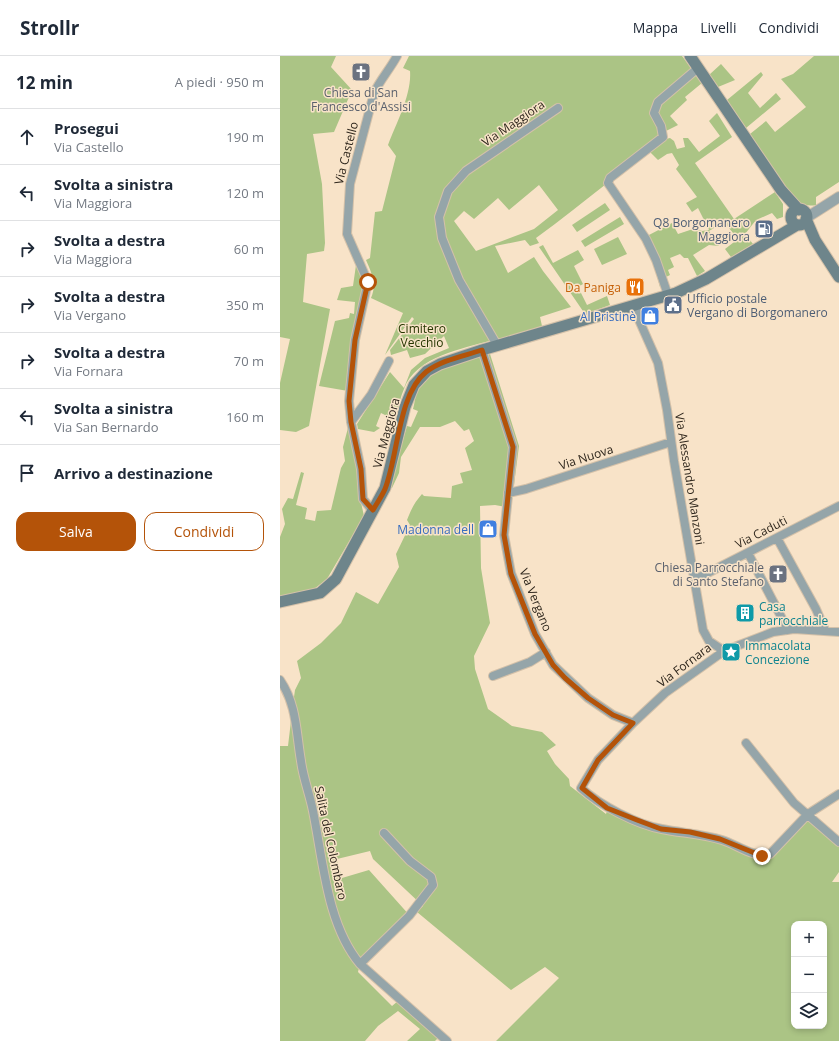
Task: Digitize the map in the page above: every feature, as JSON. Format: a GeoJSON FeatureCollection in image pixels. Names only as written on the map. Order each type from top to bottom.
{"type":"FeatureCollection","features":[{"type":"Feature","properties":{"kind":"main road"},"geometry":{"type":"LineString","coordinates":[[690,56],[839,276]]}},
{"type":"Feature","properties":{"kind":"main road","name":"Via Maggiora"},"geometry":{"type":"LineString","coordinates":[[280,602],[320,593],[336,579],[385,488],[405,407],[414,385],[427,371],[440,364],[482,350],[668,296],[706,279],[760,246],[799,218]]}},
{"type":"Feature","properties":{"kind":"street","name":"Via Castello"},"geometry":{"type":"LineString","coordinates":[[373,510],[363,499],[361,469],[351,422],[349,401],[355,340],[368,282],[347,234],[350,184],[374,93],[380,79],[396,58]]}},
{"type":"Feature","properties":{"kind":"street"},"geometry":{"type":"LineString","coordinates":[[668,296],[656,260],[646,239],[608,183],[610,178],[663,137],[661,126],[654,113],[658,102],[698,68]]}},
{"type":"Feature","properties":{"kind":"street","name":"Via Maggiora"},"geometry":{"type":"LineString","coordinates":[[497,346],[459,280],[442,238],[439,217],[448,191],[462,175],[558,108]]}},
{"type":"Feature","properties":{"kind":"street"},"geometry":{"type":"LineString","coordinates":[[799,218],[818,210],[839,197]]}},
{"type":"Feature","properties":{"kind":"street","name":"Via Alessandro Manzoni"},"geometry":{"type":"LineString","coordinates":[[635,306],[639,320],[658,362],[668,410],[671,442],[703,630],[709,641],[724,651]]}},
{"type":"Feature","properties":{"kind":"street","name":"Via Vergano"},"geometry":{"type":"LineString","coordinates":[[482,350],[513,447],[504,535],[511,574],[535,634],[553,665],[565,678],[588,698],[613,715],[633,723]]}},
{"type":"Feature","properties":{"kind":"street"},"geometry":{"type":"LineString","coordinates":[[351,422],[371,395],[389,361]]}},
{"type":"Feature","properties":{"kind":"street","name":"Via Nuova"},"geometry":{"type":"LineString","coordinates":[[508,493],[671,442]]}},
{"type":"Feature","properties":{"kind":"street","name":"Via Caduti"},"geometry":{"type":"LineString","coordinates":[[694,580],[839,506]]}},
{"type":"Feature","properties":{"kind":"street"},"geometry":{"type":"LineString","coordinates":[[777,538],[816,609],[825,630]]}},
{"type":"Feature","properties":{"kind":"street"},"geometry":{"type":"LineString","coordinates":[[748,553],[788,630]]}},
{"type":"Feature","properties":{"kind":"street","name":"Via Fornara"},"geometry":{"type":"LineString","coordinates":[[808,814],[770,854],[762,856],[720,839],[690,832],[661,829],[643,823],[607,808],[582,788],[598,760],[633,723],[665,693],[724,651],[773,632],[788,630],[825,630],[838,634]]}},
{"type":"Feature","properties":{"kind":"street"},"geometry":{"type":"LineString","coordinates":[[493,676],[530,662],[546,652]]}},
{"type":"Feature","properties":{"kind":"street","name":"Salita del Colombaro"},"geometry":{"type":"LineString","coordinates":[[280,680],[293,704],[301,763],[313,810],[321,862],[334,909],[349,951],[360,964],[447,1041]]}},
{"type":"Feature","properties":{"kind":"street"},"geometry":{"type":"LineString","coordinates":[[746,743],[792,805],[808,814],[839,842]]}},
{"type":"Feature","properties":{"kind":"street"},"geometry":{"type":"LineString","coordinates":[[808,814],[839,794]]}},
{"type":"Feature","properties":{"kind":"street"},"geometry":{"type":"LineString","coordinates":[[360,964],[409,916],[433,885],[431,877],[410,861],[384,833]]}},
{"type":"Feature","properties":{"kind":"green space"},"geometry":{"type":"Polygon","coordinates":[[[280,56],[336,56],[331,67],[352,90],[334,132],[313,134],[322,184],[325,243],[324,251],[307,254],[303,302],[330,309],[309,426],[296,432],[280,430],[280,383],[290,339],[280,337],[280,56]]]}},
{"type":"Feature","properties":{"kind":"green space","name":"Cimitero Vecchio"},"geometry":{"type":"Polygon","coordinates":[[[409,56],[682,56],[702,83],[685,97],[687,100],[670,116],[678,125],[664,132],[662,140],[670,138],[674,141],[677,149],[685,147],[683,138],[688,138],[699,152],[720,136],[709,121],[717,113],[732,137],[695,163],[734,219],[775,192],[783,204],[783,217],[777,219],[772,213],[756,220],[745,234],[753,244],[731,257],[725,249],[738,239],[724,222],[709,231],[719,246],[709,245],[693,255],[705,271],[697,276],[688,258],[684,258],[680,254],[670,258],[674,267],[668,270],[670,275],[664,278],[663,285],[660,287],[656,272],[656,260],[647,236],[672,223],[678,234],[696,228],[702,231],[709,230],[698,208],[692,212],[686,203],[697,197],[676,169],[679,165],[672,153],[667,154],[658,160],[649,151],[536,238],[539,243],[530,246],[525,240],[495,246],[508,273],[534,257],[571,307],[540,317],[542,326],[494,342],[492,340],[455,351],[429,361],[410,378],[404,389],[392,434],[387,416],[381,413],[376,426],[380,428],[374,432],[358,429],[357,424],[390,372],[404,388],[411,370],[425,358],[449,348],[444,336],[425,354],[410,358],[407,350],[391,355],[390,350],[414,319],[412,317],[385,355],[403,313],[371,298],[374,284],[372,274],[366,260],[370,258],[375,212],[382,211],[396,156],[388,145],[403,109],[409,89],[410,71],[403,68],[409,56]],[[539,185],[509,210],[498,198],[474,219],[464,211],[454,221],[476,251],[534,229],[558,210],[539,185]]]}},
{"type":"Feature","properties":{"kind":"green space"},"geometry":{"type":"Polygon","coordinates":[[[814,56],[839,56],[839,182],[816,197],[816,205],[805,205],[791,196],[750,134],[766,121],[775,132],[806,107],[781,79],[793,74],[814,56]]]}},
{"type":"Feature","properties":{"kind":"green space"},"geometry":{"type":"Polygon","coordinates":[[[721,64],[735,80],[718,87],[709,75],[721,64]]]}},
{"type":"Feature","properties":{"kind":"green space"},"geometry":{"type":"Polygon","coordinates":[[[761,72],[763,75],[748,93],[760,108],[776,93],[781,99],[746,128],[727,100],[761,72]]]}},
{"type":"Feature","properties":{"kind":"green space"},"geometry":{"type":"Polygon","coordinates":[[[605,203],[610,210],[577,232],[572,225],[605,203]]]}},
{"type":"Feature","properties":{"kind":"green space"},"geometry":{"type":"Polygon","coordinates":[[[620,217],[624,224],[585,247],[581,241],[620,217]]]}},
{"type":"Feature","properties":{"kind":"green space"},"geometry":{"type":"Polygon","coordinates":[[[618,237],[627,254],[602,265],[594,249],[618,237]]]}},
{"type":"Feature","properties":{"kind":"green space"},"geometry":{"type":"Polygon","coordinates":[[[543,245],[553,263],[578,250],[584,260],[574,266],[583,284],[578,287],[587,305],[607,296],[610,305],[585,314],[539,247],[543,245]]]}},
{"type":"Feature","properties":{"kind":"green space"},"geometry":{"type":"Polygon","coordinates":[[[357,258],[367,279],[348,391],[319,386],[335,321],[349,318],[350,313],[354,314],[355,302],[337,300],[341,288],[353,286],[357,258]]]}},
{"type":"Feature","properties":{"kind":"green space"},"geometry":{"type":"Polygon","coordinates":[[[490,354],[519,446],[511,508],[495,505],[480,506],[481,568],[490,623],[474,656],[475,669],[488,709],[512,726],[542,732],[556,745],[547,751],[555,764],[569,779],[570,786],[606,814],[607,811],[732,845],[761,859],[769,857],[807,819],[839,845],[839,872],[832,882],[839,882],[839,1041],[496,1041],[559,978],[545,967],[511,990],[417,912],[423,906],[373,859],[370,851],[337,859],[342,878],[369,870],[411,917],[360,964],[358,972],[392,1006],[398,1001],[445,1041],[437,1039],[435,1041],[407,1041],[420,1029],[398,1011],[378,1026],[365,1041],[280,1041],[280,746],[288,746],[295,690],[301,678],[297,661],[321,643],[341,623],[356,592],[378,604],[399,567],[396,554],[410,525],[407,520],[417,500],[422,494],[424,496],[451,498],[452,486],[463,483],[460,473],[472,470],[465,448],[474,441],[469,429],[464,431],[455,421],[440,427],[420,427],[401,457],[399,473],[392,488],[389,487],[407,426],[411,427],[418,411],[413,409],[419,388],[433,375],[461,362],[490,354]]]}},
{"type":"Feature","properties":{"kind":"green space"},"geometry":{"type":"Polygon","coordinates":[[[349,424],[358,459],[360,498],[364,516],[327,579],[314,589],[280,598],[280,537],[285,524],[282,509],[288,498],[293,499],[301,472],[304,473],[296,505],[307,508],[305,519],[315,521],[317,511],[331,510],[341,468],[345,461],[343,447],[349,424]]]}},
{"type":"Feature","properties":{"kind":"place","name":"Chiesa di San Francesco d'Assisi"},"geometry":{"type":"Point","coordinates":[361,72]}},
{"type":"Feature","properties":{"kind":"place","name":"Q8 Borgomanero Maggiora"},"geometry":{"type":"Point","coordinates":[764,229]}},
{"type":"Feature","properties":{"kind":"place","name":"Da Paniga"},"geometry":{"type":"Point","coordinates":[635,287]}},
{"type":"Feature","properties":{"kind":"place","name":"Ufficio postale Vergano di Borgomanero"},"geometry":{"type":"Point","coordinates":[673,305]}},
{"type":"Feature","properties":{"kind":"place","name":"Al Pristinè"},"geometry":{"type":"Point","coordinates":[650,316]}},
{"type":"Feature","properties":{"kind":"place","name":"Madonna dell"},"geometry":{"type":"Point","coordinates":[488,529]}},
{"type":"Feature","properties":{"kind":"place","name":"Chiesa Parrocchiale di Santo Stefano"},"geometry":{"type":"Point","coordinates":[778,574]}},
{"type":"Feature","properties":{"kind":"place","name":"Casa parrocchiale"},"geometry":{"type":"Point","coordinates":[745,613]}},
{"type":"Feature","properties":{"kind":"place","name":"Immacolata Concezione"},"geometry":{"type":"Point","coordinates":[731,652]}},
{"type":"Feature","properties":{"kind":"route"},"geometry":{"type":"LineString","coordinates":[[368,282],[367,293],[355,340],[349,401],[351,422],[361,469],[363,499],[373,510],[385,488],[405,407],[414,385],[427,371],[440,364],[482,350],[513,447],[504,535],[511,574],[535,634],[553,665],[565,678],[588,698],[613,715],[633,723],[598,760],[582,788],[607,808],[637,820],[661,829],[690,832],[720,839],[762,856]]}}]}
